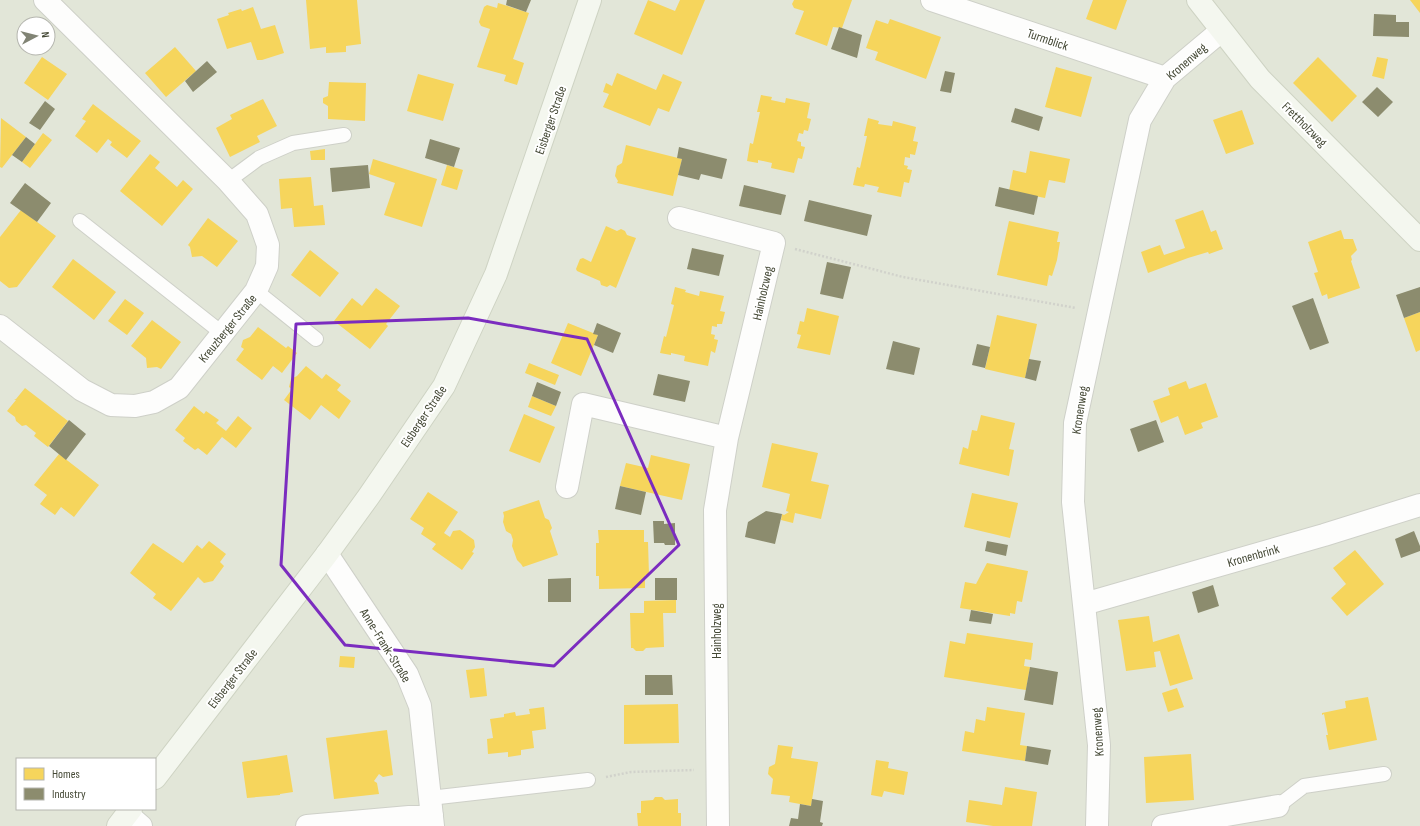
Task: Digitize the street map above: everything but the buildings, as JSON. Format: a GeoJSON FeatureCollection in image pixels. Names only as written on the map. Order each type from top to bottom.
{"type":"FeatureCollection","features":[{"type":"Feature","properties":{"kind":"main road","name":"Eisberger Straße"},"geometry":{"type":"LineString","coordinates":[[156,777],[327,554],[369,496],[444,386],[496,274],[590,0]]}},
{"type":"Feature","properties":{"kind":"main road","name":"Frettholzweg"},"geometry":{"type":"LineString","coordinates":[[1198,0],[1260,79],[1420,240]]}},
{"type":"Feature","properties":{"kind":"street","name":"Kreuzberger Straße"},"geometry":{"type":"LineString","coordinates":[[0,326],[82,390],[111,405],[135,406],[154,402],[179,388],[256,291],[267,266],[268,245],[257,214],[228,181],[45,0]]}},
{"type":"Feature","properties":{"kind":"street","name":"Turmblick"},"geometry":{"type":"LineString","coordinates":[[932,0],[1164,78]]}},
{"type":"Feature","properties":{"kind":"street","name":"Kronenweg"},"geometry":{"type":"LineString","coordinates":[[1097,826],[1099,745],[1073,502],[1075,423],[1140,120],[1164,78],[1221,31]]}},
{"type":"Feature","properties":{"kind":"street"},"geometry":{"type":"LineString","coordinates":[[679,218],[774,243]]}},
{"type":"Feature","properties":{"kind":"street","name":"Hainholzweg"},"geometry":{"type":"LineString","coordinates":[[718,826],[715,510],[727,438],[774,243]]}},
{"type":"Feature","properties":{"kind":"street"},"geometry":{"type":"LineString","coordinates":[[567,487],[583,404],[727,438]]}},
{"type":"Feature","properties":{"kind":"street","name":"Kronenbrink"},"geometry":{"type":"LineString","coordinates":[[1084,604],[1324,535],[1420,505]]}},
{"type":"Feature","properties":{"kind":"street","name":"Anne-Frank-Straße"},"geometry":{"type":"LineString","coordinates":[[327,554],[407,674],[420,706],[432,813]]}},
{"type":"Feature","properties":{"kind":"street"},"geometry":{"type":"LineString","coordinates":[[1163,826],[1278,806]]}},
{"type":"Feature","properties":{"kind":"street"},"geometry":{"type":"LineString","coordinates":[[307,826],[432,813]]}},
{"type":"Feature","properties":{"kind":"lane"},"geometry":{"type":"LineString","coordinates":[[228,181],[259,158],[293,143],[344,135]]}},
{"type":"Feature","properties":{"kind":"lane"},"geometry":{"type":"LineString","coordinates":[[80,221],[222,333]]}},
{"type":"Feature","properties":{"kind":"lane"},"geometry":{"type":"LineString","coordinates":[[256,291],[316,339]]}},
{"type":"Feature","properties":{"kind":"lane"},"geometry":{"type":"LineString","coordinates":[[1278,806],[1304,786],[1384,774]]}},
{"type":"Feature","properties":{"kind":"lane"},"geometry":{"type":"LineString","coordinates":[[432,813],[588,780]]}},
{"type":"Feature","properties":{"kind":"path"},"geometry":{"type":"LineString","coordinates":[[774,243],[904,277],[1098,312]]}},
{"type":"Feature","properties":{"kind":"path"},"geometry":{"type":"LineString","coordinates":[[588,780],[631,772],[717,769]]}},
{"type":"Feature","properties":{"kind":"highlighted area"},"geometry":{"type":"Polygon","coordinates":[[[468,318],[587,339],[679,545],[554,666],[345,645],[281,565],[296,324],[468,318]]]}},
{"type":"Feature","properties":{"kind":"shaded area"},"geometry":{"type":"Polygon","coordinates":[[[0,0],[1420,0],[1420,826],[0,826],[0,0]]]}}]}
